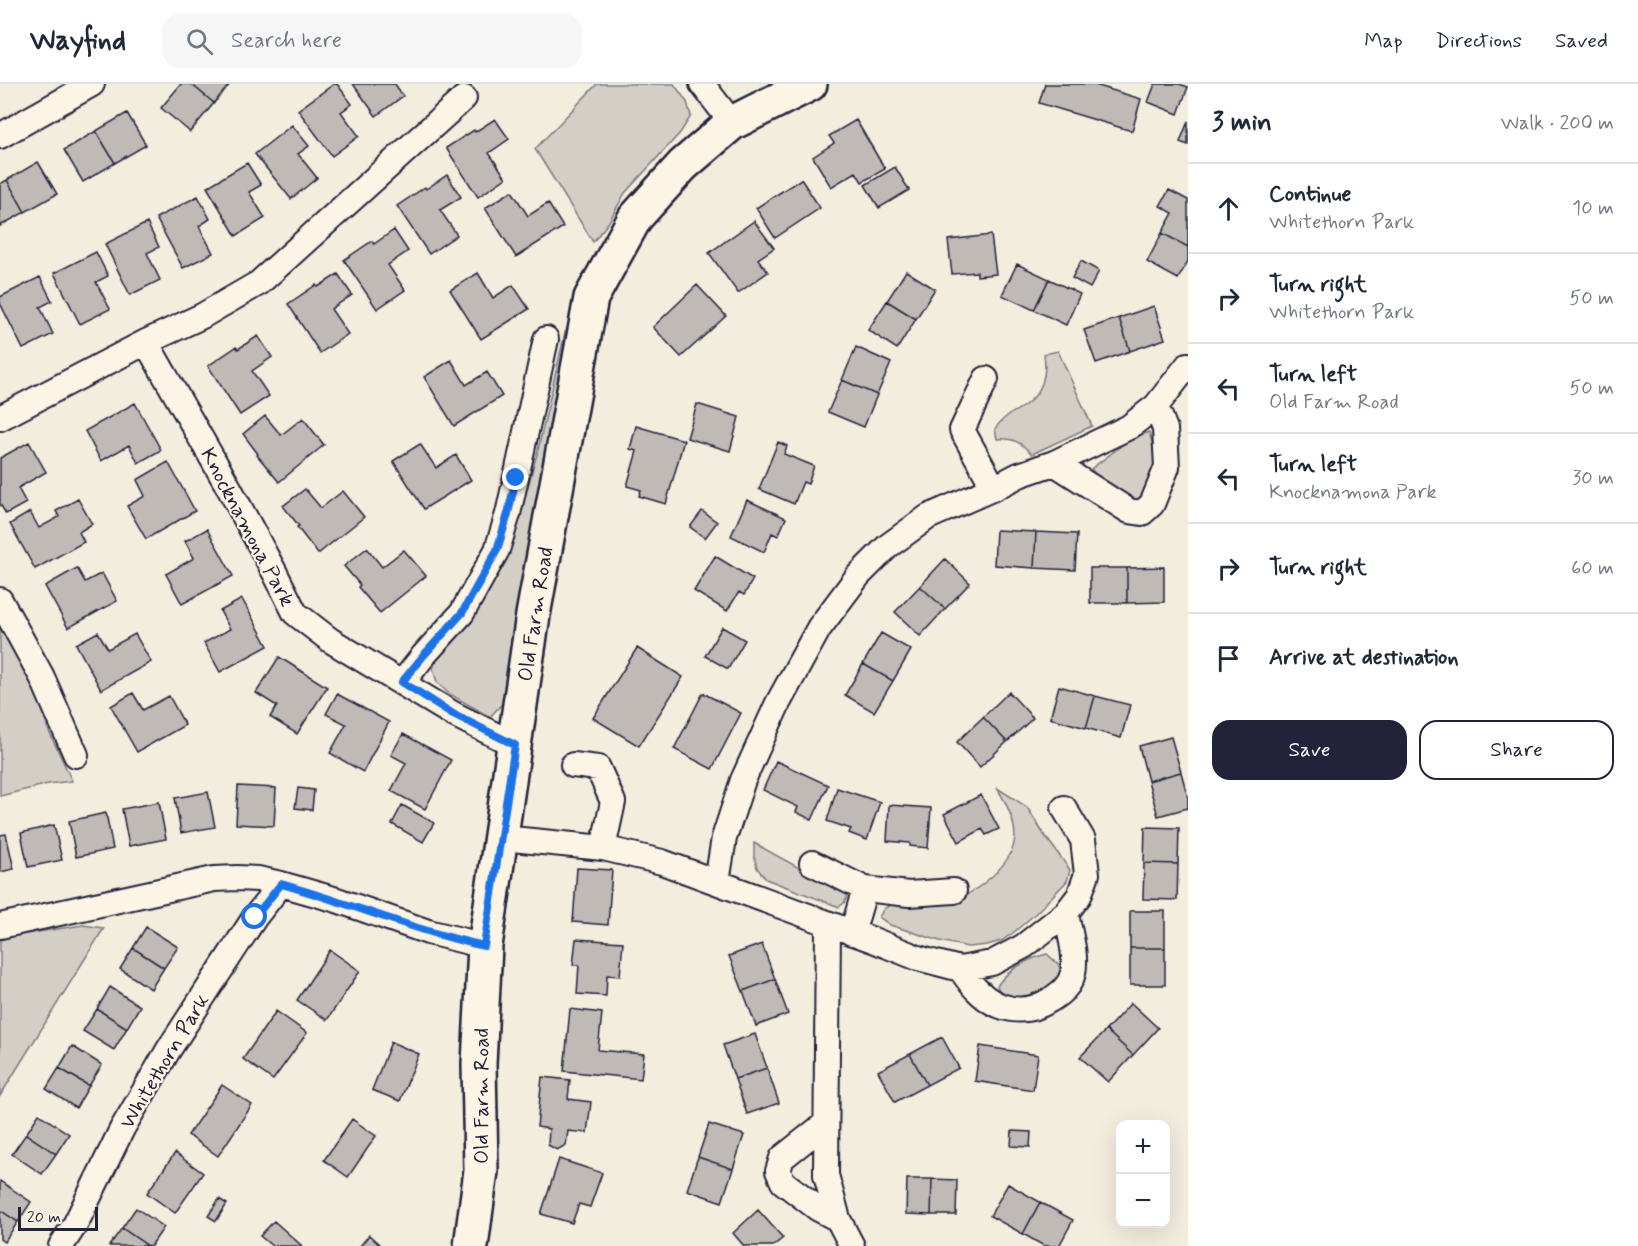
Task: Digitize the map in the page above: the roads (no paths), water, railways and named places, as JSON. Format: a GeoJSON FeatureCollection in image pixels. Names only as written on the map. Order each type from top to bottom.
{"type":"FeatureCollection","features":[{"type":"Feature","properties":{"kind":"street"},"geometry":{"type":"LineString","coordinates":[[0,136],[92,84]]}},
{"type":"Feature","properties":{"kind":"street"},"geometry":{"type":"LineString","coordinates":[[702,84],[732,123]]}},
{"type":"Feature","properties":{"kind":"street","name":"Old Farm Road"},"geometry":{"type":"LineString","coordinates":[[471,1246],[481,1171],[479,1064],[484,946],[534,615],[591,298],[635,218],[683,165],[732,123],[810,84]]}},
{"type":"Feature","properties":{"kind":"street"},"geometry":{"type":"LineString","coordinates":[[0,418],[146,342],[202,316],[259,283],[464,98]]}},
{"type":"Feature","properties":{"kind":"street"},"geometry":{"type":"LineString","coordinates":[[402,682],[462,613],[497,550],[508,514],[546,339]]}},
{"type":"Feature","properties":{"kind":"street","name":"Knocknamona Park"},"geometry":{"type":"LineString","coordinates":[[146,342],[254,534],[295,613],[330,640],[453,714],[515,745]]}},
{"type":"Feature","properties":{"kind":"street"},"geometry":{"type":"LineString","coordinates":[[717,882],[724,838],[743,780],[778,704],[819,627],[858,576],[888,546],[928,518],[1019,475],[1054,463],[1128,427],[1156,406],[1188,365]]}},
{"type":"Feature","properties":{"kind":"street"},"geometry":{"type":"LineString","coordinates":[[986,379],[962,430],[994,488]]}},
{"type":"Feature","properties":{"kind":"street"},"geometry":{"type":"LineString","coordinates":[[1054,463],[1129,511],[1142,513],[1152,504],[1167,467],[1165,429],[1156,406]]}},
{"type":"Feature","properties":{"kind":"street"},"geometry":{"type":"LineString","coordinates":[[0,600],[42,677],[76,755]]}},
{"type":"Feature","properties":{"kind":"street"},"geometry":{"type":"LineString","coordinates":[[573,765],[598,768],[613,802],[603,848]]}},
{"type":"Feature","properties":{"kind":"street"},"geometry":{"type":"LineString","coordinates":[[502,837],[603,848],[662,862],[918,958],[960,969],[992,963],[1024,946],[1066,913],[1079,896],[1087,874],[1083,840],[1064,808]]}},
{"type":"Feature","properties":{"kind":"street"},"geometry":{"type":"LineString","coordinates":[[812,862],[865,889],[909,894],[954,891]]}},
{"type":"Feature","properties":{"kind":"street"},"geometry":{"type":"LineString","coordinates":[[0,926],[214,879],[237,878],[258,879],[281,884],[337,900],[428,932],[484,946]]}},
{"type":"Feature","properties":{"kind":"street","name":"Whitethorn Park"},"geometry":{"type":"LineString","coordinates":[[61,1246],[76,1223],[122,1129],[169,1049],[255,917],[281,884]]}},
{"type":"Feature","properties":{"kind":"street"},"geometry":{"type":"LineString","coordinates":[[852,933],[865,889]]}},
{"type":"Feature","properties":{"kind":"street"},"geometry":{"type":"LineString","coordinates":[[960,969],[978,991],[993,1002],[1013,1010],[1031,1010],[1047,1002],[1065,990],[1073,974],[1074,953],[1066,913]]}},
{"type":"Feature","properties":{"kind":"street"},"geometry":{"type":"LineString","coordinates":[[828,924],[826,1175],[838,1219],[852,1246]]}},
{"type":"Feature","properties":{"kind":"street"},"geometry":{"type":"LineString","coordinates":[[825,1124],[782,1158],[778,1171],[783,1182],[817,1208],[838,1219]]}}]}
